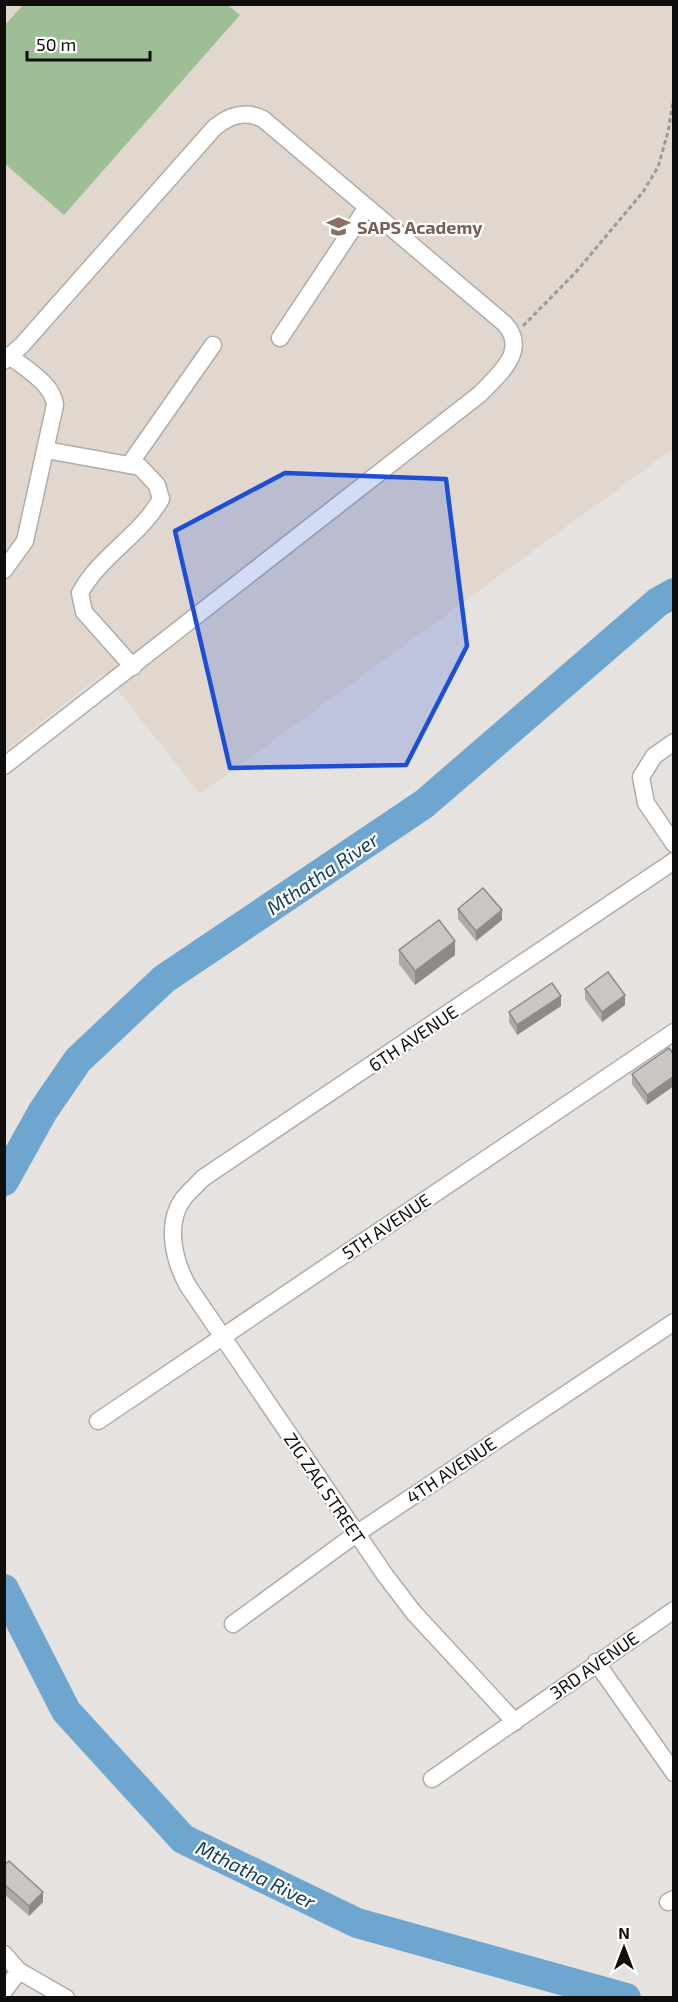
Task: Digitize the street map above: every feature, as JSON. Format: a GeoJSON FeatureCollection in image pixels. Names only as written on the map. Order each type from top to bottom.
{"type":"FeatureCollection","features":[{"type":"Feature","properties":{"kind":"street"},"geometry":{"type":"LineString","coordinates":[[4,570],[25,541],[53,422],[54,395],[7,358],[215,127],[232,115],[250,114],[263,119],[505,324],[512,334],[513,355],[480,394],[4,766]]}},
{"type":"Feature","properties":{"kind":"street"},"geometry":{"type":"LineString","coordinates":[[280,338],[367,207]]}},
{"type":"Feature","properties":{"kind":"street"},"geometry":{"type":"LineString","coordinates":[[129,465],[213,345]]}},
{"type":"Feature","properties":{"kind":"street"},"geometry":{"type":"LineString","coordinates":[[46,450],[140,466],[157,485],[161,499],[155,509],[84,586],[80,599],[84,612],[133,667]]}},
{"type":"Feature","properties":{"kind":"street"},"geometry":{"type":"LineString","coordinates":[[674,742],[654,756],[641,777],[646,803],[674,844]]}},
{"type":"Feature","properties":{"kind":"street","name":"6TH AVENUE"},"geometry":{"type":"LineString","coordinates":[[174,1230],[182,1200],[204,1178],[674,861]]}},
{"type":"Feature","properties":{"kind":"street","name":"5TH AVENUE"},"geometry":{"type":"LineString","coordinates":[[98,1421],[674,1032]]}},
{"type":"Feature","properties":{"kind":"street","name":"ZIG ZAG STREET"},"geometry":{"type":"LineString","coordinates":[[174,1230],[174,1250],[182,1276],[356,1534],[414,1613],[515,1722]]}},
{"type":"Feature","properties":{"kind":"street","name":"4TH AVENUE"},"geometry":{"type":"LineString","coordinates":[[233,1624],[356,1534],[674,1322]]}},
{"type":"Feature","properties":{"kind":"street","name":"3RD AVENUE"},"geometry":{"type":"LineString","coordinates":[[432,1779],[515,1722],[596,1662],[674,1610]]}},
{"type":"Feature","properties":{"kind":"street"},"geometry":{"type":"LineString","coordinates":[[596,1662],[674,1773]]}},
{"type":"Feature","properties":{"kind":"street"},"geometry":{"type":"LineString","coordinates":[[4,1953],[19,1971],[66,1998]]}},
{"type":"Feature","properties":{"kind":"street"},"geometry":{"type":"LineString","coordinates":[[4,1991],[19,1971]]}},
{"type":"Feature","properties":{"kind":"path"},"geometry":{"type":"LineString","coordinates":[[674,5],[674,75]]}},
{"type":"Feature","properties":{"kind":"path"},"geometry":{"type":"LineString","coordinates":[[512,334],[530,320],[576,272],[643,192],[658,167],[668,132],[674,96]]}},
{"type":"Feature","properties":{"kind":"highlighted area"},"geometry":{"type":"Polygon","coordinates":[[[285,473],[446,479],[467,646],[406,765],[230,768],[175,531],[285,473]]]}},
{"type":"Feature","properties":{"kind":"shaded area","name":"SAPS Academy"},"geometry":{"type":"Polygon","coordinates":[[[5,5],[673,5],[673,449],[200,794],[104,673],[5,751],[5,5]]]}},
{"type":"Feature","properties":{"kind":"green space"},"geometry":{"type":"Polygon","coordinates":[[[23,5],[228,5],[240,15],[64,215],[5,164],[5,25],[23,5]]]}},
{"type":"Feature","properties":{"kind":"building"},"geometry":{"type":"Polygon","coordinates":[[[483,888],[502,910],[476,931],[458,909],[483,888]]]}},
{"type":"Feature","properties":{"kind":"building"},"geometry":{"type":"Polygon","coordinates":[[[439,920],[455,941],[415,971],[399,950],[439,920]]]}},
{"type":"Feature","properties":{"kind":"building"},"geometry":{"type":"Polygon","coordinates":[[[608,972],[625,995],[602,1012],[585,989],[608,972]]]}},
{"type":"Feature","properties":{"kind":"building"},"geometry":{"type":"Polygon","coordinates":[[[552,983],[561,996],[517,1025],[509,1012],[552,983]]]}},
{"type":"Feature","properties":{"kind":"building"},"geometry":{"type":"Polygon","coordinates":[[[669,1048],[674,1055],[674,1076],[647,1095],[632,1074],[669,1048]]]}},
{"type":"Feature","properties":{"kind":"building"},"geometry":{"type":"Polygon","coordinates":[[[9,1861],[43,1892],[29,1906],[4,1884],[4,1865],[9,1861]]]}},
{"type":"Feature","properties":{"kind":"waterway","name":"Mthatha River"},"geometry":{"type":"LineString","coordinates":[[4,1181],[43,1111],[78,1060],[164,979],[424,804],[658,602],[674,593]]}},
{"type":"Feature","properties":{"kind":"waterway","name":"Mthatha River"},"geometry":{"type":"LineString","coordinates":[[4,1589],[66,1711],[183,1839],[357,1923],[626,1998]]}},
{"type":"Feature","properties":{"kind":"place","name":"SAPS Academy"},"geometry":{"type":"Point","coordinates":[339,227]}}]}
